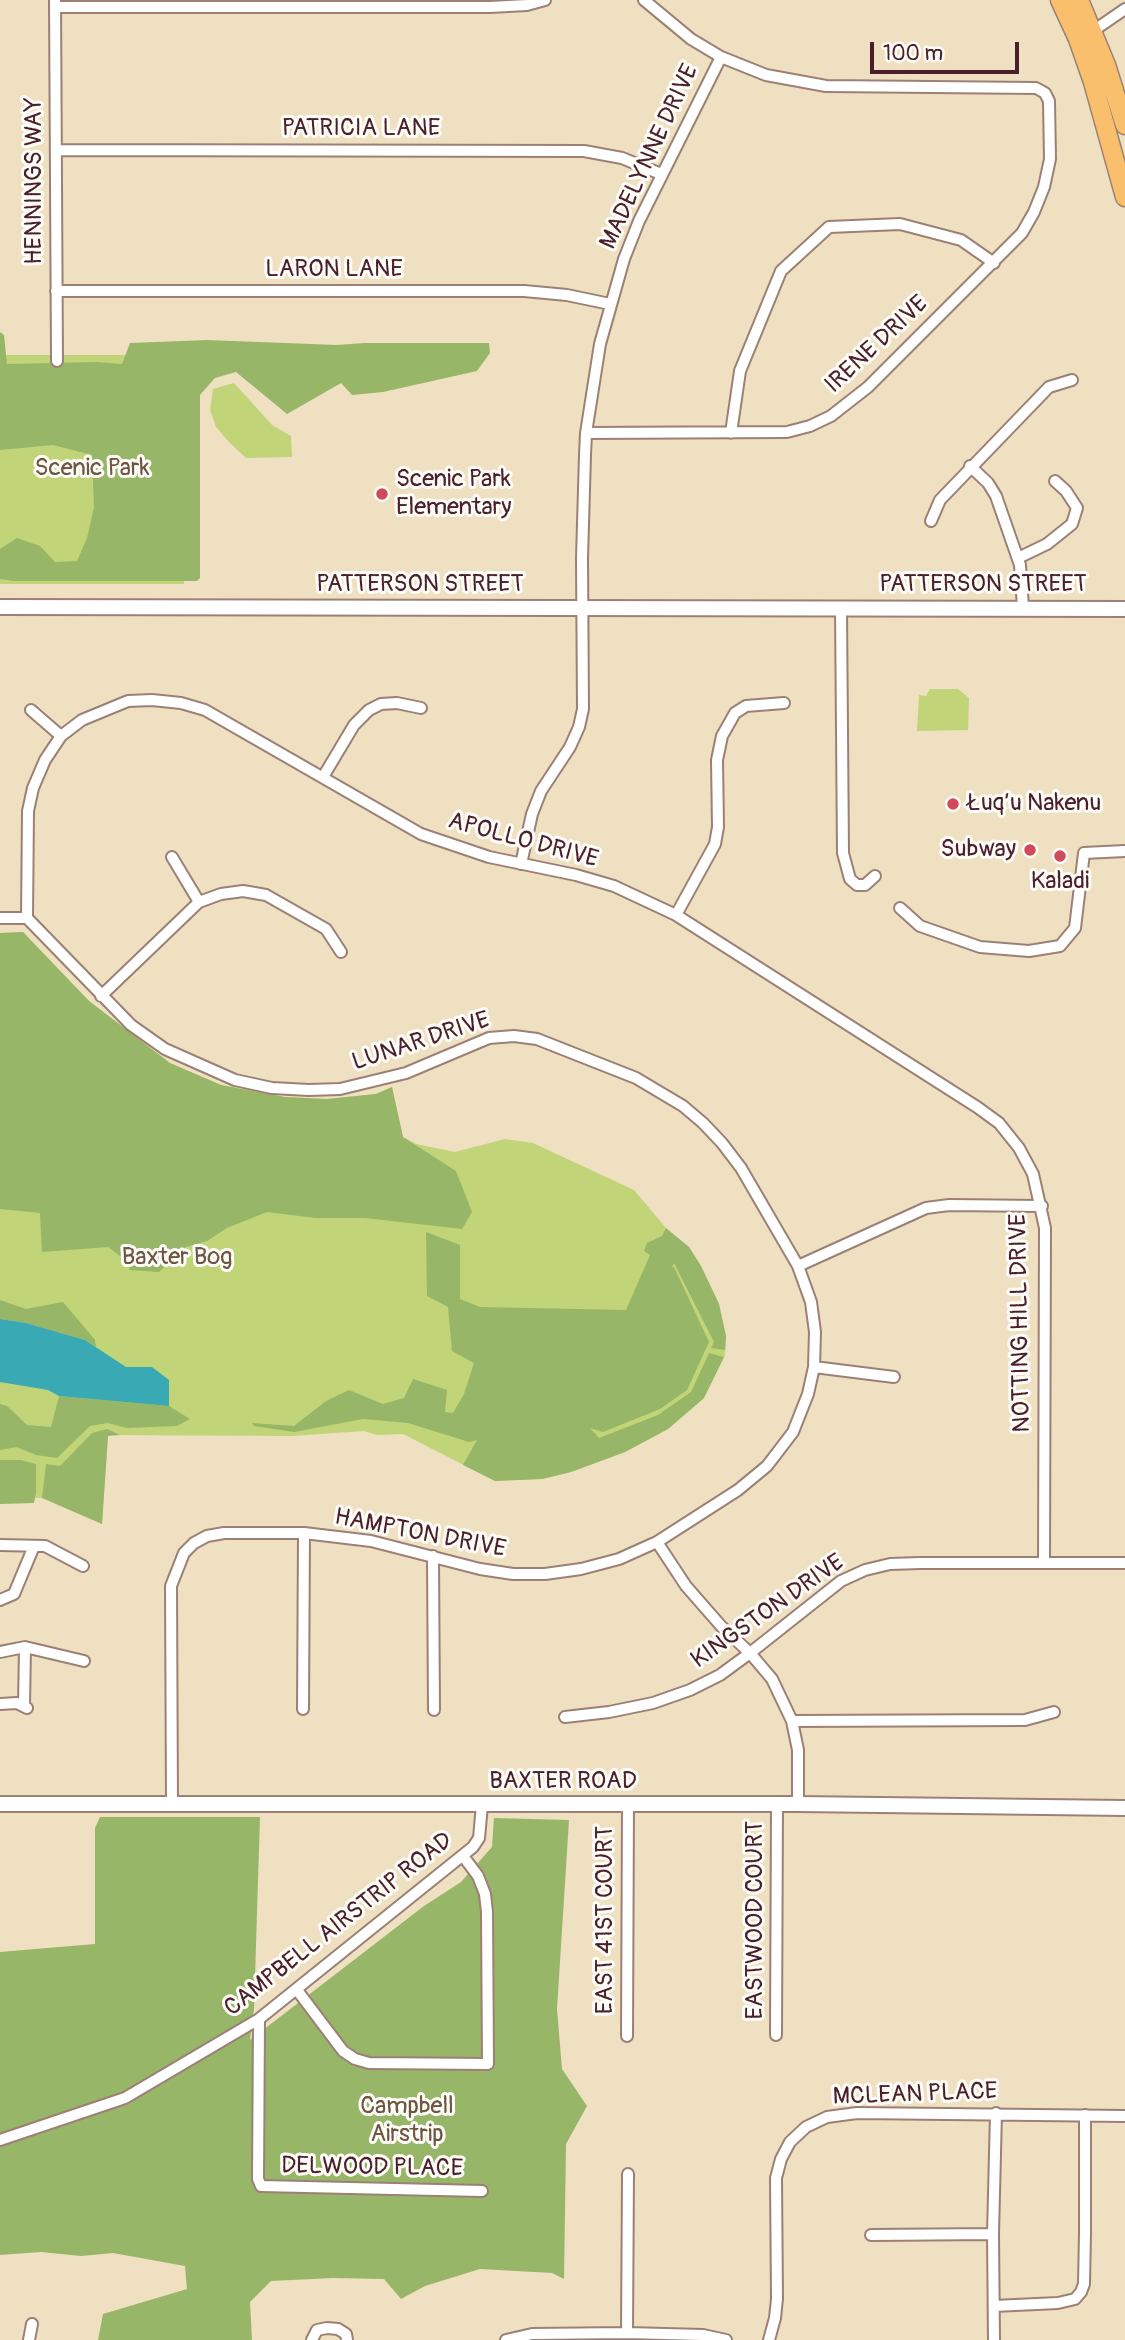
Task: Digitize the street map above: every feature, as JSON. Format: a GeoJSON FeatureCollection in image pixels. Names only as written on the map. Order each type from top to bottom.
{"type":"FeatureCollection","features":[{"type":"Feature","properties":{"kind":"main road"},"geometry":{"type":"LineString","coordinates":[[1060,0],[1086,35],[1125,125]]}},
{"type":"Feature","properties":{"kind":"main road"},"geometry":{"type":"LineString","coordinates":[[1079,0],[1125,197]]}},
{"type":"Feature","properties":{"kind":"street"},"geometry":{"type":"LineString","coordinates":[[55,4],[490,8],[527,5],[545,0]]}},
{"type":"Feature","properties":{"kind":"street"},"geometry":{"type":"LineString","coordinates":[[644,0],[691,40],[720,57]]}},
{"type":"Feature","properties":{"kind":"street","name":"HENNINGS WAY"},"geometry":{"type":"LineString","coordinates":[[55,4],[57,361]]}},
{"type":"Feature","properties":{"kind":"street"},"geometry":{"type":"LineString","coordinates":[[1086,35],[1125,9]]}},
{"type":"Feature","properties":{"kind":"street","name":"IRENE DRIVE"},"geometry":{"type":"LineString","coordinates":[[586,433],[787,432],[810,426],[831,416],[868,387],[1022,233],[1044,187],[1050,159],[1049,101],[1045,93],[1036,88],[827,86],[766,75],[720,57]]}},
{"type":"Feature","properties":{"kind":"street","name":"MADELYNNE DRIVE"},"geometry":{"type":"LineString","coordinates":[[522,864],[532,814],[541,790],[570,747],[583,709],[586,433],[600,344],[624,259],[661,174],[720,57]]}},
{"type":"Feature","properties":{"kind":"street","name":"PATRICIA LANE"},"geometry":{"type":"LineString","coordinates":[[57,150],[584,151],[622,158],[661,174]]}},
{"type":"Feature","properties":{"kind":"street"},"geometry":{"type":"LineString","coordinates":[[731,433],[740,371],[781,271],[829,228],[900,224],[961,240],[994,263]]}},
{"type":"Feature","properties":{"kind":"street","name":"LARON LANE"},"geometry":{"type":"LineString","coordinates":[[56,291],[524,291],[567,295],[610,304]]}},
{"type":"Feature","properties":{"kind":"street"},"geometry":{"type":"LineString","coordinates":[[930,521],[940,500],[970,466],[1049,387],[1072,380]]}},
{"type":"Feature","properties":{"kind":"street"},"geometry":{"type":"LineString","coordinates":[[970,466],[988,482],[996,496],[1018,558],[1023,607]]}},
{"type":"Feature","properties":{"kind":"street"},"geometry":{"type":"LineString","coordinates":[[1018,558],[1047,544],[1072,524],[1077,508],[1066,491],[1055,481]]}},
{"type":"Feature","properties":{"kind":"street","name":"PATTERSON STREET"},"geometry":{"type":"LineString","coordinates":[[0,607],[1125,609]]}},
{"type":"Feature","properties":{"kind":"street"},"geometry":{"type":"LineString","coordinates":[[841,608],[843,853],[845,868],[850,879],[857,885],[865,885],[875,876]]}},
{"type":"Feature","properties":{"kind":"street","name":"APOLLO DRIVE"},"geometry":{"type":"LineString","coordinates":[[27,918],[28,811],[33,788],[45,760],[61,736],[82,719],[128,701],[152,699],[181,703],[205,710],[421,834],[455,848],[576,875],[614,887],[676,915],[977,1107]]}},
{"type":"Feature","properties":{"kind":"street"},"geometry":{"type":"LineString","coordinates":[[323,776],[354,725],[369,710],[381,704],[397,703],[421,708]]}},
{"type":"Feature","properties":{"kind":"street"},"geometry":{"type":"LineString","coordinates":[[676,915],[715,844],[718,827],[717,760],[722,736],[735,713],[746,706],[784,703]]}},
{"type":"Feature","properties":{"kind":"street"},"geometry":{"type":"LineString","coordinates":[[31,710],[61,736]]}},
{"type":"Feature","properties":{"kind":"street"},"geometry":{"type":"LineString","coordinates":[[900,908],[920,926],[980,947],[1029,951],[1060,946],[1075,928],[1084,853],[1125,851]]}},
{"type":"Feature","properties":{"kind":"street"},"geometry":{"type":"LineString","coordinates":[[172,858],[199,902]]}},
{"type":"Feature","properties":{"kind":"street"},"geometry":{"type":"LineString","coordinates":[[101,996],[199,902],[221,894],[243,891],[266,895],[326,929],[341,952]]}},
{"type":"Feature","properties":{"kind":"street"},"geometry":{"type":"LineString","coordinates":[[0,918],[27,918]]}},
{"type":"Feature","properties":{"kind":"street","name":"LUNAR DRIVE"},"geometry":{"type":"LineString","coordinates":[[27,918],[131,1025],[165,1049],[235,1080],[272,1088],[319,1090],[361,1085],[406,1073],[489,1038],[514,1036],[537,1039],[636,1078],[673,1100],[703,1123],[741,1168],[798,1266],[811,1302],[815,1332],[814,1367]]}},
{"type":"Feature","properties":{"kind":"street","name":"NOTTING HILL DRIVE"},"geometry":{"type":"LineString","coordinates":[[977,1107],[999,1124],[1019,1148],[1033,1174],[1042,1206],[1045,1228],[1044,1561]]}},
{"type":"Feature","properties":{"kind":"street"},"geometry":{"type":"LineString","coordinates":[[798,1266],[926,1208],[949,1205],[1042,1206]]}},
{"type":"Feature","properties":{"kind":"street"},"geometry":{"type":"LineString","coordinates":[[814,1367],[894,1377]]}},
{"type":"Feature","properties":{"kind":"street","name":"HAMPTON DRIVE"},"geometry":{"type":"LineString","coordinates":[[172,1804],[171,1586],[180,1561],[194,1543],[207,1536],[223,1533],[304,1533],[371,1541],[480,1569],[513,1574],[545,1574],[581,1569],[619,1559],[657,1542],[738,1490],[767,1466],[793,1432],[808,1394],[814,1367]]}},
{"type":"Feature","properties":{"kind":"street"},"geometry":{"type":"LineString","coordinates":[[303,1709],[304,1533]]}},
{"type":"Feature","properties":{"kind":"street"},"geometry":{"type":"LineString","coordinates":[[657,1542],[686,1586],[721,1626],[751,1653],[772,1679],[792,1721],[798,1749],[798,1804]]}},
{"type":"Feature","properties":{"kind":"street"},"geometry":{"type":"LineString","coordinates":[[0,1545],[45,1546],[83,1566]]}},
{"type":"Feature","properties":{"kind":"street"},"geometry":{"type":"LineString","coordinates":[[0,1600],[14,1594],[34,1546]]}},
{"type":"Feature","properties":{"kind":"street"},"geometry":{"type":"LineString","coordinates":[[433,1556],[434,1710]]}},
{"type":"Feature","properties":{"kind":"street","name":"KINGSTON DRIVE"},"geometry":{"type":"LineString","coordinates":[[565,1717],[609,1713],[653,1703],[690,1690],[720,1675],[841,1581],[865,1570],[890,1564],[1044,1561],[1125,1563]]}},
{"type":"Feature","properties":{"kind":"street"},"geometry":{"type":"LineString","coordinates":[[0,1652],[25,1647],[84,1661]]}},
{"type":"Feature","properties":{"kind":"street"},"geometry":{"type":"LineString","coordinates":[[0,1704],[17,1703],[26,1707],[25,1647]]}},
{"type":"Feature","properties":{"kind":"street"},"geometry":{"type":"LineString","coordinates":[[792,1721],[1025,1720],[1054,1712]]}},
{"type":"Feature","properties":{"kind":"street","name":"BAXTER ROAD"},"geometry":{"type":"LineString","coordinates":[[0,1804],[798,1804],[1125,1808]]}},
{"type":"Feature","properties":{"kind":"street","name":"CAMPBELL AIRSTRIP ROAD"},"geometry":{"type":"LineString","coordinates":[[0,2140],[125,2098],[259,2019],[473,1847],[479,1838],[482,1805]]}},
{"type":"Feature","properties":{"kind":"street","name":"EAST 41ST COURT"},"geometry":{"type":"LineString","coordinates":[[627,2036],[628,1805]]}},
{"type":"Feature","properties":{"kind":"street","name":"EASTWOOD COURT"},"geometry":{"type":"LineString","coordinates":[[776,2035],[777,1805]]}},
{"type":"Feature","properties":{"kind":"street"},"geometry":{"type":"LineString","coordinates":[[296,1990],[343,2051],[355,2059],[369,2063],[488,2064],[485,1894],[478,1876],[463,1856]]}},
{"type":"Feature","properties":{"kind":"street","name":"DELWOOD PLACE"},"geometry":{"type":"LineString","coordinates":[[259,2019],[258,2179],[261,2186],[482,2191]]}},
{"type":"Feature","properties":{"kind":"street","name":"MCLEAN PLACE"},"geometry":{"type":"LineString","coordinates":[[769,2340],[777,2299],[776,2178],[781,2159],[790,2142],[806,2127],[827,2117],[857,2113],[1125,2116]]}},
{"type":"Feature","properties":{"kind":"street"},"geometry":{"type":"LineString","coordinates":[[994,2340],[996,2113]]}},
{"type":"Feature","properties":{"kind":"street"},"geometry":{"type":"LineString","coordinates":[[994,2306],[1058,2303],[1075,2299],[1081,2292],[1084,2284],[1085,2115]]}},
{"type":"Feature","properties":{"kind":"street"},"geometry":{"type":"LineString","coordinates":[[627,2333],[628,2174]]}},
{"type":"Feature","properties":{"kind":"street"},"geometry":{"type":"LineString","coordinates":[[871,2235],[993,2234]]}},
{"type":"Feature","properties":{"kind":"street"},"geometry":{"type":"LineString","coordinates":[[29,2340],[32,2324]]}},
{"type":"Feature","properties":{"kind":"street"},"geometry":{"type":"LineString","coordinates":[[312,2340],[317,2330],[327,2328],[338,2329],[346,2334],[347,2340]]}},
{"type":"Feature","properties":{"kind":"street"},"geometry":{"type":"LineString","coordinates":[[506,2340],[532,2334],[627,2333],[703,2335],[726,2340]]}},
{"type":"Feature","properties":{"kind":"green space","name":"Scenic Park"},"geometry":{"type":"Polygon","coordinates":[[[0,332],[4,335],[7,364],[122,364],[130,343],[207,340],[337,345],[489,343],[490,353],[477,371],[383,392],[352,395],[341,383],[287,414],[236,372],[215,378],[200,395],[200,578],[197,581],[13,581],[0,579],[0,549],[17,538],[40,546],[55,562],[77,561],[87,538],[94,507],[92,455],[53,445],[0,450],[0,332]]]}},
{"type":"Feature","properties":{"kind":"green space","name":"Scenic Park"},"geometry":{"type":"Polygon","coordinates":[[[0,355],[185,355],[184,584],[0,584],[0,355]]]}},
{"type":"Feature","properties":{"kind":"green space"},"geometry":{"type":"Polygon","coordinates":[[[234,383],[272,425],[291,436],[292,457],[246,458],[216,427],[210,410],[213,389],[234,383]]]}},
{"type":"Feature","properties":{"kind":"green space"},"geometry":{"type":"Polygon","coordinates":[[[930,689],[958,689],[969,698],[968,730],[917,731],[919,695],[926,696],[930,689]]]}},
{"type":"Feature","properties":{"kind":"green space","name":"Baxter Bog"},"geometry":{"type":"Polygon","coordinates":[[[23,932],[89,1001],[170,1063],[221,1085],[285,1097],[327,1099],[376,1094],[392,1087],[403,1137],[416,1144],[455,1152],[505,1139],[533,1143],[634,1190],[671,1234],[689,1247],[719,1304],[726,1336],[725,1355],[704,1398],[668,1429],[625,1452],[571,1472],[542,1479],[495,1481],[403,1434],[377,1435],[364,1431],[292,1436],[108,1435],[102,1524],[45,1498],[0,1497],[0,933],[23,932]]]}},
{"type":"Feature","properties":{"kind":"green space"},"geometry":{"type":"Polygon","coordinates":[[[23,932],[89,1001],[170,1063],[221,1085],[285,1097],[327,1099],[376,1094],[392,1087],[403,1137],[456,1171],[472,1212],[462,1229],[365,1218],[315,1218],[267,1212],[227,1228],[207,1241],[186,1247],[159,1272],[129,1270],[131,1264],[108,1247],[42,1252],[40,1213],[0,1209],[0,933],[23,932]]]}},
{"type":"Feature","properties":{"kind":"green space"},"geometry":{"type":"Polygon","coordinates":[[[666,1228],[689,1247],[701,1266],[719,1304],[726,1336],[725,1350],[711,1348],[714,1342],[674,1263],[672,1267],[709,1342],[687,1390],[660,1409],[603,1432],[590,1428],[599,1438],[658,1415],[691,1392],[709,1353],[724,1357],[704,1398],[668,1429],[625,1452],[571,1472],[542,1479],[495,1481],[463,1465],[477,1440],[469,1442],[408,1423],[363,1419],[294,1432],[254,1426],[252,1423],[294,1426],[326,1401],[349,1390],[383,1404],[404,1398],[413,1379],[447,1390],[445,1412],[453,1413],[464,1394],[474,1363],[452,1351],[448,1307],[427,1296],[426,1232],[460,1245],[460,1299],[480,1307],[626,1310],[650,1255],[644,1251],[647,1243],[662,1236],[666,1228]]]}},
{"type":"Feature","properties":{"kind":"green space"},"geometry":{"type":"Polygon","coordinates":[[[0,1300],[26,1309],[63,1302],[95,1340],[96,1347],[85,1340],[26,1323],[0,1319],[0,1300]]]}},
{"type":"Feature","properties":{"kind":"green space"},"geometry":{"type":"Polygon","coordinates":[[[59,1396],[169,1406],[190,1419],[177,1426],[127,1428],[108,1423],[90,1426],[57,1458],[36,1455],[16,1447],[0,1450],[0,1404],[7,1406],[27,1425],[51,1427],[59,1396]]]}},
{"type":"Feature","properties":{"kind":"green space"},"geometry":{"type":"Polygon","coordinates":[[[107,1429],[120,1435],[108,1436],[102,1524],[42,1498],[46,1464],[60,1466],[92,1433],[107,1429]]]}},
{"type":"Feature","properties":{"kind":"green space"},"geometry":{"type":"Polygon","coordinates":[[[0,1460],[21,1460],[36,1464],[34,1503],[0,1504],[0,1460]]]}},
{"type":"Feature","properties":{"kind":"green space","name":"Campbell Airstrip"},"geometry":{"type":"Polygon","coordinates":[[[100,1817],[260,1817],[254,2009],[250,2040],[424,1906],[461,1882],[492,1847],[494,1818],[569,1820],[557,2009],[562,2069],[587,2106],[566,2144],[564,2279],[552,2273],[480,2269],[425,2286],[401,2299],[384,2279],[271,2281],[250,2302],[252,2340],[98,2340],[103,2314],[187,2289],[185,2266],[113,2253],[81,2256],[41,2252],[0,2255],[0,1952],[95,1944],[95,1828],[100,1817]]]}},
{"type":"Feature","properties":{"kind":"water"},"geometry":{"type":"Polygon","coordinates":[[[0,1319],[26,1323],[85,1340],[126,1367],[152,1367],[169,1380],[169,1406],[59,1396],[48,1390],[0,1382],[0,1319]]]}},
{"type":"Feature","properties":{"kind":"place","name":"Scenic Park Elementary"},"geometry":{"type":"Point","coordinates":[382,494]}},
{"type":"Feature","properties":{"kind":"place","name":"Łuq’u Nakenu"},"geometry":{"type":"Point","coordinates":[953,804]}},
{"type":"Feature","properties":{"kind":"place","name":"Subway"},"geometry":{"type":"Point","coordinates":[1030,850]}},
{"type":"Feature","properties":{"kind":"place","name":"Kaladi"},"geometry":{"type":"Point","coordinates":[1060,856]}}]}
